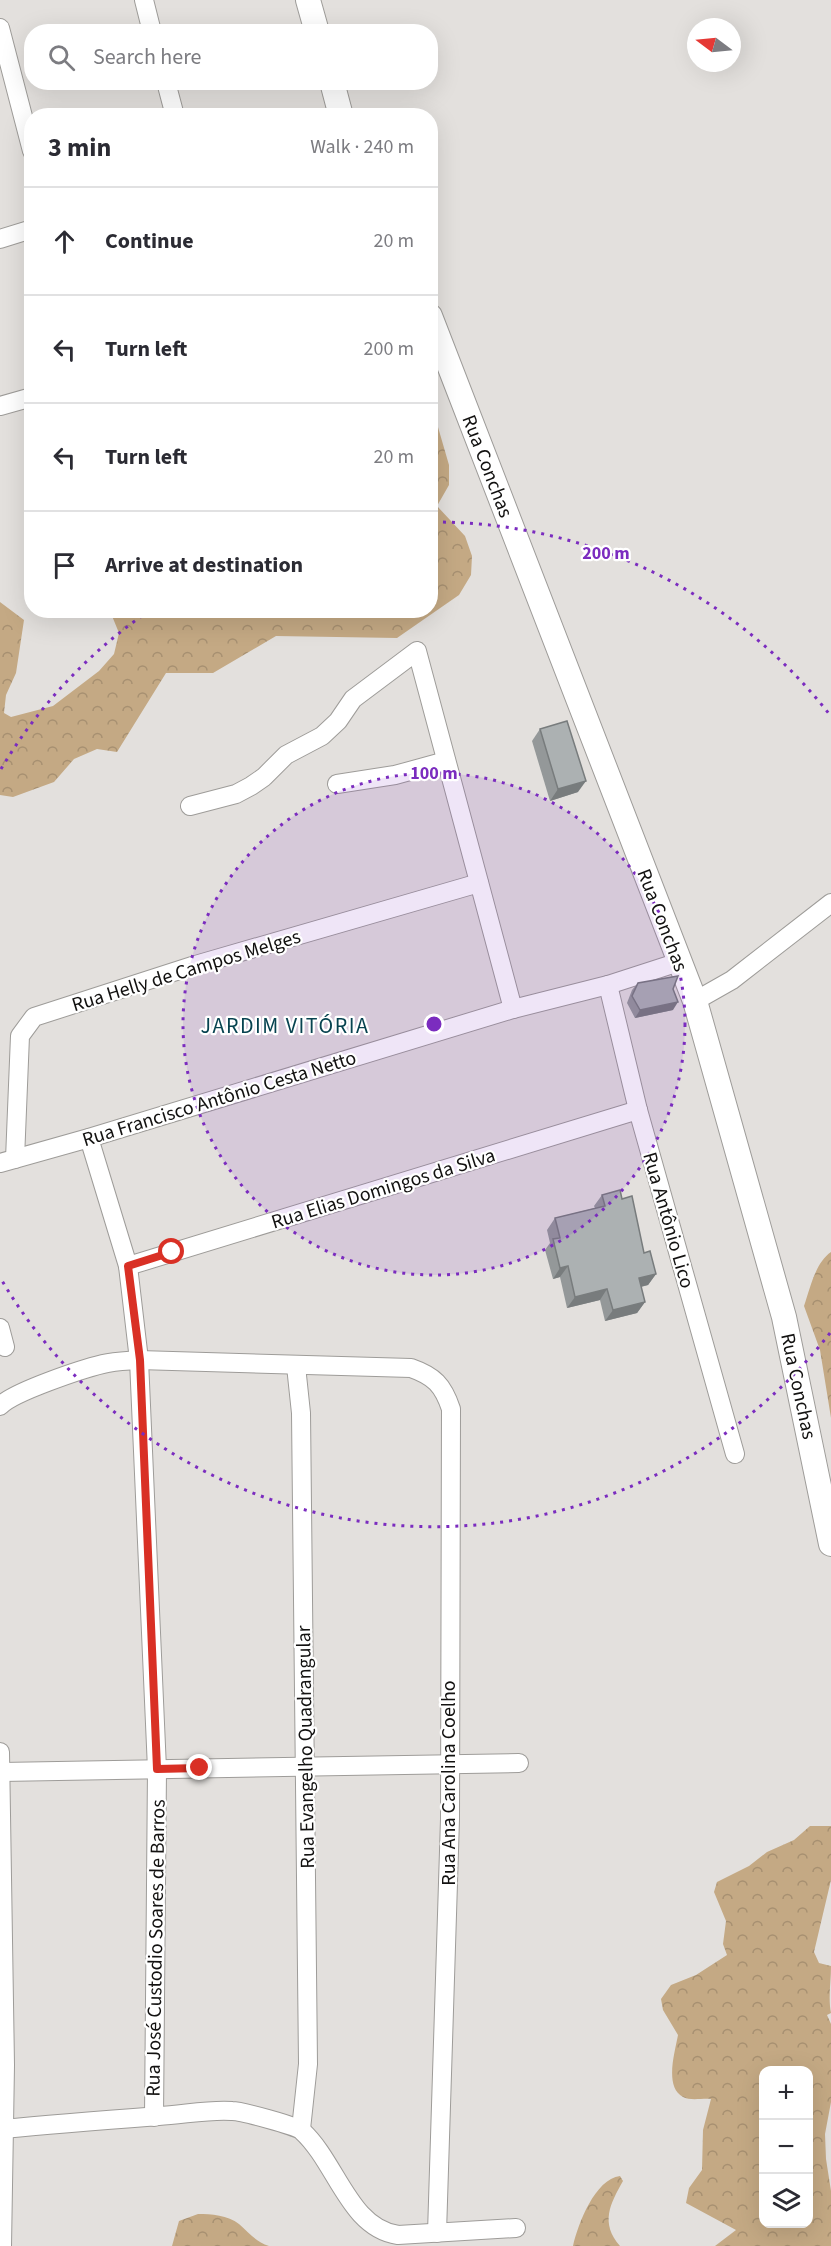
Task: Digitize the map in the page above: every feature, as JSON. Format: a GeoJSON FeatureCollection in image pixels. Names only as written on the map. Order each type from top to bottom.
{"type":"FeatureCollection","features":[{"type":"Feature","properties":{"kind":"main road"},"geometry":{"type":"LineString","coordinates":[[308,0],[314,24]]}},
{"type":"Feature","properties":{"kind":"main road"},"geometry":{"type":"LineString","coordinates":[[334,90],[339,108]]}},
{"type":"Feature","properties":{"kind":"main road","name":"Rua Conchas"},"geometry":{"type":"LineString","coordinates":[[438,337],[695,1001],[784,1317],[831,1544]]}},
{"type":"Feature","properties":{"kind":"street"},"geometry":{"type":"LineString","coordinates":[[144,0],[150,24]]}},
{"type":"Feature","properties":{"kind":"street"},"geometry":{"type":"LineString","coordinates":[[0,28],[24,121]]}},
{"type":"Feature","properties":{"kind":"street"},"geometry":{"type":"LineString","coordinates":[[167,90],[173,108]]}},
{"type":"Feature","properties":{"kind":"street"},"geometry":{"type":"LineString","coordinates":[[0,239],[24,232]]}},
{"type":"Feature","properties":{"kind":"street"},"geometry":{"type":"LineString","coordinates":[[0,406],[24,399]]}},
{"type":"Feature","properties":{"kind":"street"},"geometry":{"type":"LineString","coordinates":[[190,806],[236,794],[264,777],[286,755],[322,736],[338,721],[353,699],[417,651],[513,1009]]}},
{"type":"Feature","properties":{"kind":"street"},"geometry":{"type":"LineString","coordinates":[[337,784],[349,784],[395,775],[446,761]]}},
{"type":"Feature","properties":{"kind":"street","name":"Rua Helly de Campos Melges"},"geometry":{"type":"LineString","coordinates":[[7,1161],[20,1036],[34,1017],[192,966],[479,883]]}},
{"type":"Feature","properties":{"kind":"street"},"geometry":{"type":"LineString","coordinates":[[695,1001],[732,980],[831,903]]}},
{"type":"Feature","properties":{"kind":"street","name":"Rua Francisco Antônio Cesta Netto"},"geometry":{"type":"LineString","coordinates":[[7,1161],[513,1009],[608,985],[679,962]]}},
{"type":"Feature","properties":{"kind":"street","name":"Rua Antônio Lico"},"geometry":{"type":"LineString","coordinates":[[608,985],[638,1110],[735,1454]]}},
{"type":"Feature","properties":{"kind":"street","name":"Rua Elias Domingos da Silva"},"geometry":{"type":"LineString","coordinates":[[128,1266],[638,1110]]}},
{"type":"Feature","properties":{"kind":"street","name":"Rua José Custodio Soares de Barros"},"geometry":{"type":"LineString","coordinates":[[89,1138],[128,1266],[140,1360],[157,1769],[153,2117]]}},
{"type":"Feature","properties":{"kind":"street"},"geometry":{"type":"LineString","coordinates":[[0,1328],[5,1347]]}},
{"type":"Feature","properties":{"kind":"street","name":"Rua Ana Carolina Coelho"},"geometry":{"type":"LineString","coordinates":[[0,1406],[23,1393],[103,1364],[140,1360],[411,1368],[425,1372],[446,1394],[450,1409],[450,1819],[437,2233]]}},
{"type":"Feature","properties":{"kind":"street","name":"Rua Evangelho Quadrangular"},"geometry":{"type":"LineString","coordinates":[[296,1366],[301,1413],[308,2064],[301,2128]]}},
{"type":"Feature","properties":{"kind":"street"},"geometry":{"type":"LineString","coordinates":[[0,1752],[2,2246]]}},
{"type":"Feature","properties":{"kind":"street"},"geometry":{"type":"LineString","coordinates":[[1,1772],[519,1763]]}},
{"type":"Feature","properties":{"kind":"street"},"geometry":{"type":"LineString","coordinates":[[3,2130],[77,2122],[232,2111],[301,2128],[328,2162],[357,2212],[375,2228],[386,2233],[398,2235],[516,2228]]}},
{"type":"Feature","properties":{"kind":"green space"},"geometry":{"type":"Polygon","coordinates":[[[438,427],[449,465],[449,485],[438,504],[438,427]]]}},
{"type":"Feature","properties":{"kind":"green space"},"geometry":{"type":"Polygon","coordinates":[[[438,507],[465,536],[472,556],[471,575],[459,595],[438,610],[438,507]]]}},
{"type":"Feature","properties":{"kind":"green space"},"geometry":{"type":"Polygon","coordinates":[[[0,602],[24,620],[16,673],[6,695],[4,713],[11,717],[53,706],[99,671],[114,654],[119,633],[113,618],[426,618],[397,638],[276,636],[213,673],[166,673],[117,752],[97,749],[74,759],[54,782],[13,797],[0,795],[0,602]]]}},
{"type":"Feature","properties":{"kind":"green space"},"geometry":{"type":"Polygon","coordinates":[[[831,1252],[831,1418],[820,1350],[804,1306],[817,1269],[831,1252]]]}},
{"type":"Feature","properties":{"kind":"green space"},"geometry":{"type":"Polygon","coordinates":[[[810,1826],[831,1826],[831,1880],[814,1952],[819,1963],[831,1966],[831,2013],[827,2015],[831,2024],[831,2102],[825,2134],[831,2191],[831,2246],[715,2246],[736,2230],[686,2203],[689,2188],[702,2170],[703,2130],[711,2099],[686,2098],[677,2092],[672,2069],[678,2035],[663,2010],[661,1999],[671,1985],[696,1975],[727,1955],[723,1944],[726,1921],[714,1892],[717,1882],[749,1866],[767,1852],[794,1840],[810,1826]]]}},
{"type":"Feature","properties":{"kind":"green space"},"geometry":{"type":"Polygon","coordinates":[[[620,2176],[623,2181],[611,2206],[609,2221],[610,2229],[620,2246],[573,2246],[583,2215],[595,2194],[611,2179],[620,2176]]]}},
{"type":"Feature","properties":{"kind":"green space"},"geometry":{"type":"Polygon","coordinates":[[[198,2214],[230,2219],[256,2240],[269,2246],[172,2246],[179,2221],[198,2214]]]}},
{"type":"Feature","properties":{"kind":"building"},"geometry":{"type":"Polygon","coordinates":[[[567,721],[586,781],[558,789],[540,729],[567,721]]]}},
{"type":"Feature","properties":{"kind":"building"},"geometry":{"type":"Polygon","coordinates":[[[678,976],[673,989],[678,1002],[640,1010],[632,996],[638,983],[678,976]]]}},
{"type":"Feature","properties":{"kind":"building"},"geometry":{"type":"Polygon","coordinates":[[[620,1190],[622,1199],[632,1196],[644,1253],[650,1251],[656,1274],[639,1278],[645,1302],[613,1310],[607,1289],[575,1297],[568,1266],[560,1268],[553,1239],[560,1238],[555,1218],[605,1206],[602,1195],[620,1190]]]}},
{"type":"Feature","properties":{"kind":"district","name":"JARDIM VITÓRIA"},"geometry":{"type":"Point","coordinates":[285,1025]}},
{"type":"Feature","properties":{"kind":"route"},"geometry":{"type":"LineString","coordinates":[[172,1252],[128,1266],[140,1360],[157,1769],[200,1768]]}}]}
